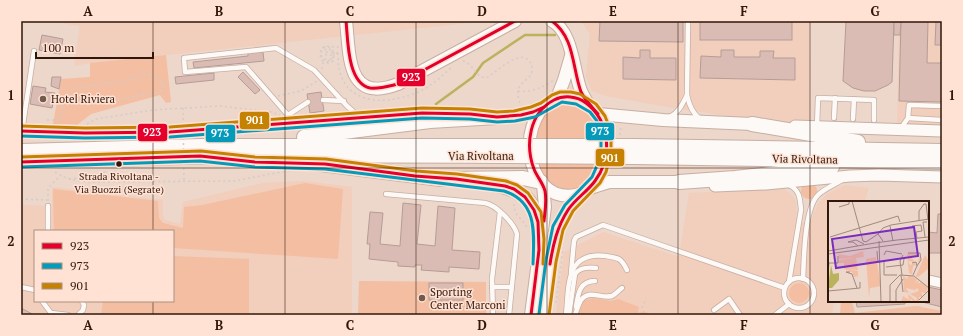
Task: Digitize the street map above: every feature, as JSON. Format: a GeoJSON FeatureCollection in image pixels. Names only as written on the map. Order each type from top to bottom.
{"type":"FeatureCollection","features":[{"type":"Feature","properties":{"kind":"highway"},"geometry":{"type":"LineString","coordinates":[[188,146],[225,140],[309,137],[430,121],[497,117]]}},
{"type":"Feature","properties":{"kind":"highway"},"geometry":{"type":"LineString","coordinates":[[752,124],[860,142],[886,145],[942,146]]}},
{"type":"Feature","properties":{"kind":"highway","name":"Via Rivoltana"},"geometry":{"type":"LineString","coordinates":[[21,151],[188,146],[320,145],[508,151],[942,158]]}},
{"type":"Feature","properties":{"kind":"highway","name":"Via Rivoltana"},"geometry":{"type":"LineString","coordinates":[[21,163],[49,166],[200,156],[508,151]]}},
{"type":"Feature","properties":{"kind":"highway"},"geometry":{"type":"LineString","coordinates":[[200,156],[254,162],[325,164],[505,186],[522,194],[531,204],[536,214],[539,250]]}},
{"type":"Feature","properties":{"kind":"highway"},"geometry":{"type":"LineString","coordinates":[[680,182],[735,178],[842,166],[892,166],[942,158]]}},
{"type":"Feature","properties":{"kind":"highway"},"geometry":{"type":"LineString","coordinates":[[456,179],[523,178],[542,183]]}},
{"type":"Feature","properties":{"kind":"main road"},"geometry":{"type":"LineString","coordinates":[[346,21],[343,43],[356,77],[363,84],[383,88],[398,84],[515,21]]}},
{"type":"Feature","properties":{"kind":"main road"},"geometry":{"type":"LineString","coordinates":[[552,21],[560,26],[565,35],[581,92],[588,104]]}},
{"type":"Feature","properties":{"kind":"main road"},"geometry":{"type":"LineString","coordinates":[[497,117],[521,115],[533,112],[544,107],[557,98],[568,69],[571,55]]}},
{"type":"Feature","properties":{"kind":"main road"},"geometry":{"type":"LineString","coordinates":[[544,315],[551,256],[558,228],[569,208],[594,183],[600,173],[606,152],[605,130],[598,114],[583,101],[574,98],[557,98]]}},
{"type":"Feature","properties":{"kind":"main road"},"geometry":{"type":"LineString","coordinates":[[531,315],[546,204],[542,183],[534,169],[530,143],[534,122],[544,107]]}},
{"type":"Feature","properties":{"kind":"main road"},"geometry":{"type":"LineString","coordinates":[[598,114],[663,120],[752,124]]}},
{"type":"Feature","properties":{"kind":"main road"},"geometry":{"type":"LineString","coordinates":[[542,183],[552,191],[562,195],[577,195],[586,190],[609,182],[680,182]]}},
{"type":"Feature","properties":{"kind":"street"},"geometry":{"type":"LineString","coordinates":[[21,131],[158,133],[287,118],[434,113],[470,114],[497,117]]}},
{"type":"Feature","properties":{"kind":"street"},"geometry":{"type":"LineString","coordinates":[[752,124],[942,131]]}},
{"type":"Feature","properties":{"kind":"street"},"geometry":{"type":"LineString","coordinates":[[680,182],[702,186],[766,184],[850,176],[880,175],[942,178]]}},
{"type":"Feature","properties":{"kind":"street"},"geometry":{"type":"LineString","coordinates":[[929,280],[942,282]]}},
{"type":"Feature","properties":{"kind":"lane"},"geometry":{"type":"LineString","coordinates":[[688,21],[686,95],[689,105],[696,116],[703,121]]}},
{"type":"Feature","properties":{"kind":"lane"},"geometry":{"type":"LineString","coordinates":[[308,102],[287,118],[272,97],[246,67],[185,72],[184,58],[276,48],[314,70],[355,113],[370,116]]}},
{"type":"Feature","properties":{"kind":"lane"},"geometry":{"type":"LineString","coordinates":[[21,131],[34,51]]}},
{"type":"Feature","properties":{"kind":"lane"},"geometry":{"type":"LineString","coordinates":[[663,120],[675,114],[681,107],[686,95]]}},
{"type":"Feature","properties":{"kind":"lane"},"geometry":{"type":"LineString","coordinates":[[817,127],[818,98],[874,100],[874,120]]}},
{"type":"Feature","properties":{"kind":"lane"},"geometry":{"type":"LineString","coordinates":[[834,118],[835,98]]}},
{"type":"Feature","properties":{"kind":"lane"},"geometry":{"type":"LineString","coordinates":[[853,119],[854,99]]}},
{"type":"Feature","properties":{"kind":"lane"},"geometry":{"type":"LineString","coordinates":[[322,100],[344,101]]}},
{"type":"Feature","properties":{"kind":"lane"},"geometry":{"type":"LineString","coordinates":[[901,130],[908,118],[909,105],[942,106]]}},
{"type":"Feature","properties":{"kind":"lane"},"geometry":{"type":"LineString","coordinates":[[908,118],[942,120]]}},
{"type":"Feature","properties":{"kind":"lane"},"geometry":{"type":"LineString","coordinates":[[803,279],[807,224],[814,201],[820,193],[850,176]]}},
{"type":"Feature","properties":{"kind":"lane"},"geometry":{"type":"LineString","coordinates":[[782,182],[797,190],[801,210],[789,282],[785,288],[784,296],[789,304],[795,308],[802,308],[808,305],[813,299],[814,292],[812,285],[803,279],[796,278],[789,282]]}},
{"type":"Feature","properties":{"kind":"lane"},"geometry":{"type":"LineString","coordinates":[[386,194],[493,205],[514,228],[517,234],[508,315]]}},
{"type":"Feature","properties":{"kind":"lane"},"geometry":{"type":"LineString","coordinates":[[48,206],[48,230]]}},
{"type":"Feature","properties":{"kind":"lane"},"geometry":{"type":"LineString","coordinates":[[494,315],[492,275],[500,212]]}},
{"type":"Feature","properties":{"kind":"lane"},"geometry":{"type":"LineString","coordinates":[[566,315],[574,241],[576,237],[603,225],[785,288]]}},
{"type":"Feature","properties":{"kind":"lane"},"geometry":{"type":"LineString","coordinates":[[571,273],[577,262],[583,258],[600,255],[620,258],[627,270]]}},
{"type":"Feature","properties":{"kind":"lane"},"geometry":{"type":"LineString","coordinates":[[570,315],[575,274],[586,268],[596,268]]}},
{"type":"Feature","properties":{"kind":"lane"},"geometry":{"type":"LineString","coordinates":[[574,315],[578,294],[581,287],[595,281]]}},
{"type":"Feature","properties":{"kind":"lane"},"geometry":{"type":"LineString","coordinates":[[21,286],[34,290]]}},
{"type":"Feature","properties":{"kind":"lane"},"geometry":{"type":"LineString","coordinates":[[492,287],[512,287]]}},
{"type":"Feature","properties":{"kind":"lane"},"geometry":{"type":"LineString","coordinates":[[574,315],[581,301],[587,296],[592,294],[613,296],[622,288]]}},
{"type":"Feature","properties":{"kind":"lane"},"geometry":{"type":"LineString","coordinates":[[714,310],[729,299],[740,315]]}},
{"type":"Feature","properties":{"kind":"lane"},"geometry":{"type":"LineString","coordinates":[[43,302],[51,312],[68,315]]}},
{"type":"Feature","properties":{"kind":"lane"},"geometry":{"type":"LineString","coordinates":[[78,315],[83,310],[84,305],[82,302]]}},
{"type":"Feature","properties":{"kind":"lane"},"geometry":{"type":"LineString","coordinates":[[545,302],[548,315]]}},
{"type":"Feature","properties":{"kind":"lane"},"geometry":{"type":"LineString","coordinates":[[775,315],[789,304]]}},
{"type":"Feature","properties":{"kind":"path"},"geometry":{"type":"LineString","coordinates":[[332,61],[324,62],[320,56],[320,54],[321,53],[322,50],[329,49],[334,53],[334,56],[331,60],[328,61],[324,60],[321,57],[320,55],[320,53],[321,51],[321,50],[325,47],[331,48],[334,52],[334,55],[333,57],[328,60],[322,58],[320,54],[320,52],[321,50],[325,46],[343,43]]}},
{"type":"Feature","properties":{"kind":"path"},"geometry":{"type":"LineString","coordinates":[[332,61],[334,55],[326,54],[326,52],[338,53],[340,76],[345,84],[353,92],[363,98],[374,100],[403,97],[416,93],[428,87],[454,65]]}},
{"type":"Feature","properties":{"kind":"path"},"geometry":{"type":"LineString","coordinates":[[458,62],[464,61],[469,63],[480,77],[484,78],[488,77],[516,58],[524,57],[529,60],[532,65],[531,76],[521,85],[518,91],[521,110]]}},
{"type":"Feature","properties":{"kind":"path"},"geometry":{"type":"LineString","coordinates":[[272,97],[301,91],[321,78],[323,63],[330,63],[332,61]]}},
{"type":"Feature","properties":{"kind":"path"},"geometry":{"type":"LineString","coordinates":[[47,120],[60,120],[63,103],[68,93],[74,88],[122,81],[145,74],[156,76],[162,82],[164,87],[161,92],[98,103],[63,103]]}},
{"type":"Feature","properties":{"kind":"path"},"geometry":{"type":"LineString","coordinates":[[518,91],[522,92],[538,88],[546,85],[556,78]]}},
{"type":"Feature","properties":{"kind":"path"},"geometry":{"type":"LineString","coordinates":[[87,124],[96,118],[152,110],[220,106],[271,112],[287,118]]}},
{"type":"Feature","properties":{"kind":"path"},"geometry":{"type":"LineString","coordinates":[[183,108],[184,181]]}},
{"type":"Feature","properties":{"kind":"path"},"geometry":{"type":"LineString","coordinates":[[278,110],[287,118]]}},
{"type":"Feature","properties":{"kind":"path"},"geometry":{"type":"LineString","coordinates":[[620,140],[621,125]]}},
{"type":"Feature","properties":{"kind":"path"},"geometry":{"type":"LineString","coordinates":[[49,166],[60,176],[90,182],[234,181],[295,169]]}},
{"type":"Feature","properties":{"kind":"path"},"geometry":{"type":"LineString","coordinates":[[21,199],[48,200],[48,188],[60,176]]}},
{"type":"Feature","properties":{"kind":"path"},"geometry":{"type":"LineString","coordinates":[[515,201],[515,212],[528,228]]}},
{"type":"Feature","properties":{"kind":"path"},"geometry":{"type":"LineString","coordinates":[[642,308],[646,298]]}},
{"type":"Feature","properties":{"kind":"path"},"geometry":{"type":"LineString","coordinates":[[850,302],[854,313],[863,315]]}},
{"type":"Feature","properties":{"kind":"path"},"geometry":{"type":"LineString","coordinates":[[918,302],[923,315]]}},
{"type":"Feature","properties":{"kind":"path"},"geometry":{"type":"LineString","coordinates":[[878,315],[899,311],[933,315]]}},
{"type":"Feature","properties":{"kind":"shaded area"},"geometry":{"type":"Polygon","coordinates":[[[49,21],[487,21],[90,63],[74,66],[80,26],[49,21]]]}},
{"type":"Feature","properties":{"kind":"shaded area"},"geometry":{"type":"Polygon","coordinates":[[[581,21],[809,21],[810,128],[668,107],[606,96],[592,91],[586,76],[590,34],[581,21]]]}},
{"type":"Feature","properties":{"kind":"shaded area"},"geometry":{"type":"Polygon","coordinates":[[[899,21],[942,21],[942,126],[897,127],[899,21]]]}},
{"type":"Feature","properties":{"kind":"shaded area"},"geometry":{"type":"Polygon","coordinates":[[[166,55],[171,102],[166,103],[160,95],[91,114],[77,125],[53,124],[61,79],[90,77],[90,63],[166,55]]]}},
{"type":"Feature","properties":{"kind":"shaded area"},"geometry":{"type":"Polygon","coordinates":[[[562,103],[581,106],[593,118],[599,135],[599,154],[593,172],[583,185],[569,190],[552,184],[546,178],[541,169],[536,150],[536,139],[541,120],[548,111],[562,103]]]}},
{"type":"Feature","properties":{"kind":"shaded area"},"geometry":{"type":"Polygon","coordinates":[[[304,181],[352,187],[352,315],[21,315],[21,205],[52,206],[52,187],[163,200],[163,215],[165,220],[180,224],[183,202],[263,183],[304,181]]]}},
{"type":"Feature","properties":{"kind":"shaded area"},"geometry":{"type":"Polygon","coordinates":[[[305,183],[343,189],[338,259],[174,248],[174,230],[54,230],[53,189],[158,201],[159,218],[163,223],[183,228],[184,207],[202,205],[305,183]]]}},
{"type":"Feature","properties":{"kind":"shaded area"},"geometry":{"type":"Polygon","coordinates":[[[809,183],[816,188],[817,191],[812,198],[809,199],[802,194],[801,191],[806,184],[809,183]]]}},
{"type":"Feature","properties":{"kind":"shaded area"},"geometry":{"type":"Polygon","coordinates":[[[845,185],[869,188],[864,201],[828,201],[828,302],[834,302],[832,315],[556,315],[564,252],[603,232],[679,257],[689,193],[784,189],[792,195],[796,202],[797,222],[810,224],[820,201],[827,194],[845,185]]]}},
{"type":"Feature","properties":{"kind":"shaded area"},"geometry":{"type":"Polygon","coordinates":[[[174,256],[249,259],[249,315],[101,315],[103,302],[174,302],[174,256]]]}},
{"type":"Feature","properties":{"kind":"shaded area","name":"Sporting Center Marconi"},"geometry":{"type":"Polygon","coordinates":[[[359,281],[486,282],[486,315],[358,315],[359,281]]]}},
{"type":"Feature","properties":{"kind":"shaded area"},"geometry":{"type":"Polygon","coordinates":[[[799,283],[806,286],[809,293],[806,300],[799,303],[792,300],[789,293],[792,286],[799,283]]]}},
{"type":"Feature","properties":{"kind":"shaded area"},"geometry":{"type":"Polygon","coordinates":[[[593,298],[611,301],[618,299],[639,307],[639,313],[644,311],[650,315],[576,315],[583,301],[593,298]]]}},
{"type":"Feature","properties":{"kind":"shaded area"},"geometry":{"type":"Polygon","coordinates":[[[841,302],[852,302],[855,313],[916,306],[942,311],[942,315],[840,315],[841,302]]]}},
{"type":"Feature","properties":{"kind":"building"},"geometry":{"type":"Polygon","coordinates":[[[600,21],[683,21],[683,42],[599,41],[600,21]]]}},
{"type":"Feature","properties":{"kind":"building"},"geometry":{"type":"Polygon","coordinates":[[[700,21],[792,21],[792,40],[700,40],[700,21]]]}},
{"type":"Feature","properties":{"kind":"building"},"geometry":{"type":"Polygon","coordinates":[[[846,21],[894,21],[892,82],[888,85],[875,91],[864,91],[853,88],[843,81],[846,21]]]}},
{"type":"Feature","properties":{"kind":"building"},"geometry":{"type":"Polygon","coordinates":[[[901,21],[928,21],[927,63],[942,63],[942,102],[899,101],[901,21]]]}},
{"type":"Feature","properties":{"kind":"building"},"geometry":{"type":"Polygon","coordinates":[[[936,21],[942,21],[942,45],[935,45],[936,21]]]}},
{"type":"Feature","properties":{"kind":"building"},"geometry":{"type":"Polygon","coordinates":[[[894,22],[901,22],[900,35],[894,35],[894,22]]]}},
{"type":"Feature","properties":{"kind":"building"},"geometry":{"type":"Polygon","coordinates":[[[42,35],[63,39],[60,54],[39,50],[42,35]]]}},
{"type":"Feature","properties":{"kind":"building"},"geometry":{"type":"Polygon","coordinates":[[[640,50],[650,50],[650,58],[676,58],[676,80],[623,79],[623,57],[640,58],[640,50]]]}},
{"type":"Feature","properties":{"kind":"building"},"geometry":{"type":"Polygon","coordinates":[[[721,50],[734,50],[734,57],[760,57],[760,51],[774,51],[773,58],[795,58],[795,80],[700,78],[701,56],[721,57],[721,50]]]}},
{"type":"Feature","properties":{"kind":"building"},"geometry":{"type":"Polygon","coordinates":[[[263,52],[264,61],[194,68],[193,62],[248,56],[248,53],[263,52]]]}},
{"type":"Feature","properties":{"kind":"building"},"geometry":{"type":"Polygon","coordinates":[[[243,72],[260,90],[255,94],[238,77],[243,72]]]}},
{"type":"Feature","properties":{"kind":"building"},"geometry":{"type":"Polygon","coordinates":[[[214,73],[214,80],[176,84],[175,77],[214,73]]]}},
{"type":"Feature","properties":{"kind":"building"},"geometry":{"type":"Polygon","coordinates":[[[52,77],[61,77],[59,89],[51,86],[52,77]]]}},
{"type":"Feature","properties":{"kind":"building","name":"Hotel Riviera"},"geometry":{"type":"Polygon","coordinates":[[[33,86],[46,88],[45,92],[55,93],[52,108],[30,104],[33,86]]]}},
{"type":"Feature","properties":{"kind":"building"},"geometry":{"type":"Polygon","coordinates":[[[321,92],[324,111],[310,113],[307,94],[321,92]]]}},
{"type":"Feature","properties":{"kind":"building"},"geometry":{"type":"Polygon","coordinates":[[[403,203],[421,205],[417,244],[435,246],[438,206],[455,208],[452,250],[480,252],[479,269],[449,267],[449,272],[421,270],[422,265],[415,265],[415,267],[398,266],[398,262],[369,259],[370,244],[367,244],[370,212],[383,213],[380,244],[400,246],[403,203]]]}},
{"type":"Feature","properties":{"kind":"building"},"geometry":{"type":"Polygon","coordinates":[[[938,214],[942,214],[942,253],[929,253],[929,232],[937,233],[938,214]]]}},
{"type":"Feature","properties":{"kind":"building"},"geometry":{"type":"Polygon","coordinates":[[[429,283],[463,283],[463,300],[429,300],[429,283]]]}},
{"type":"Feature","properties":{"kind":"building"},"geometry":{"type":"Polygon","coordinates":[[[929,287],[942,290],[942,307],[922,302],[929,302],[929,287]]]}},
{"type":"Feature","properties":{"kind":"building"},"geometry":{"type":"Polygon","coordinates":[[[856,302],[905,302],[905,304],[857,307],[856,302]]]}},
{"type":"Feature","properties":{"kind":"building"},"geometry":{"type":"Polygon","coordinates":[[[21,308],[34,315],[21,315],[21,308]]]}},
{"type":"Feature","properties":{"kind":"waterway"},"geometry":{"type":"LineString","coordinates":[[436,104],[473,77],[483,63],[525,35],[555,35]]}},
{"type":"Feature","properties":{"kind":"transit line","name":"923"},"geometry":{"type":"LineString","coordinates":[[346,21],[348,49],[353,69],[357,78],[362,84],[370,88],[398,84],[515,21]]}},
{"type":"Feature","properties":{"kind":"transit line","name":"923"},"geometry":{"type":"LineString","coordinates":[[552,21],[565,36],[569,44],[581,92],[598,114]]}},
{"type":"Feature","properties":{"kind":"transit line","name":"901"},"geometry":{"type":"LineString","coordinates":[[21,126],[85,128],[170,127],[422,108],[470,109],[497,112],[514,111],[531,107],[560,92],[580,94],[596,104],[605,116],[611,132],[611,153],[606,172],[600,183],[573,211],[563,230],[556,262],[549,315]]}},
{"type":"Feature","properties":{"kind":"transit line","name":"923"},"geometry":{"type":"LineString","coordinates":[[544,221],[546,195],[531,160],[531,130],[539,113],[554,100],[566,97],[579,99],[586,103],[600,119],[606,140],[605,161],[595,181],[571,206],[564,216],[556,236],[550,264]]}},
{"type":"Feature","properties":{"kind":"transit line","name":"973"},"geometry":{"type":"LineString","coordinates":[[21,136],[85,138],[170,137],[422,118],[470,119],[497,122],[515,121],[535,117],[562,102],[576,104],[590,112],[597,121],[601,134],[601,151],[592,177],[565,205],[553,226],[546,260],[539,314]]}},
{"type":"Feature","properties":{"kind":"transit line","name":"923"},"geometry":{"type":"LineString","coordinates":[[21,131],[85,133],[170,132],[422,113],[470,114],[497,117],[521,115],[544,107]]}},
{"type":"Feature","properties":{"kind":"transit line","name":"901"},"geometry":{"type":"LineString","coordinates":[[21,157],[201,151],[255,157],[326,159],[506,181],[517,185],[528,193],[541,212],[544,239],[543,264]]}},
{"type":"Feature","properties":{"kind":"transit line","name":"923"},"geometry":{"type":"LineString","coordinates":[[21,162],[200,156],[255,162],[325,164],[505,186],[514,189],[525,197],[534,210],[538,222],[539,250],[531,315]]}},
{"type":"Feature","properties":{"kind":"transit line","name":"973"},"geometry":{"type":"LineString","coordinates":[[21,167],[200,161],[255,167],[325,169],[504,191],[515,196],[523,203],[532,220],[534,241],[533,264]]}},
{"type":"Feature","properties":{"kind":"place","name":"Hotel Riviera"},"geometry":{"type":"Point","coordinates":[43,99]}},
{"type":"Feature","properties":{"kind":"place","name":"Strada Rivoltana - Via Buozzi (Segrate)"},"geometry":{"type":"Point","coordinates":[119,164]}},
{"type":"Feature","properties":{"kind":"place","name":"Sporting Center Marconi"},"geometry":{"type":"Point","coordinates":[422,298]}}]}
